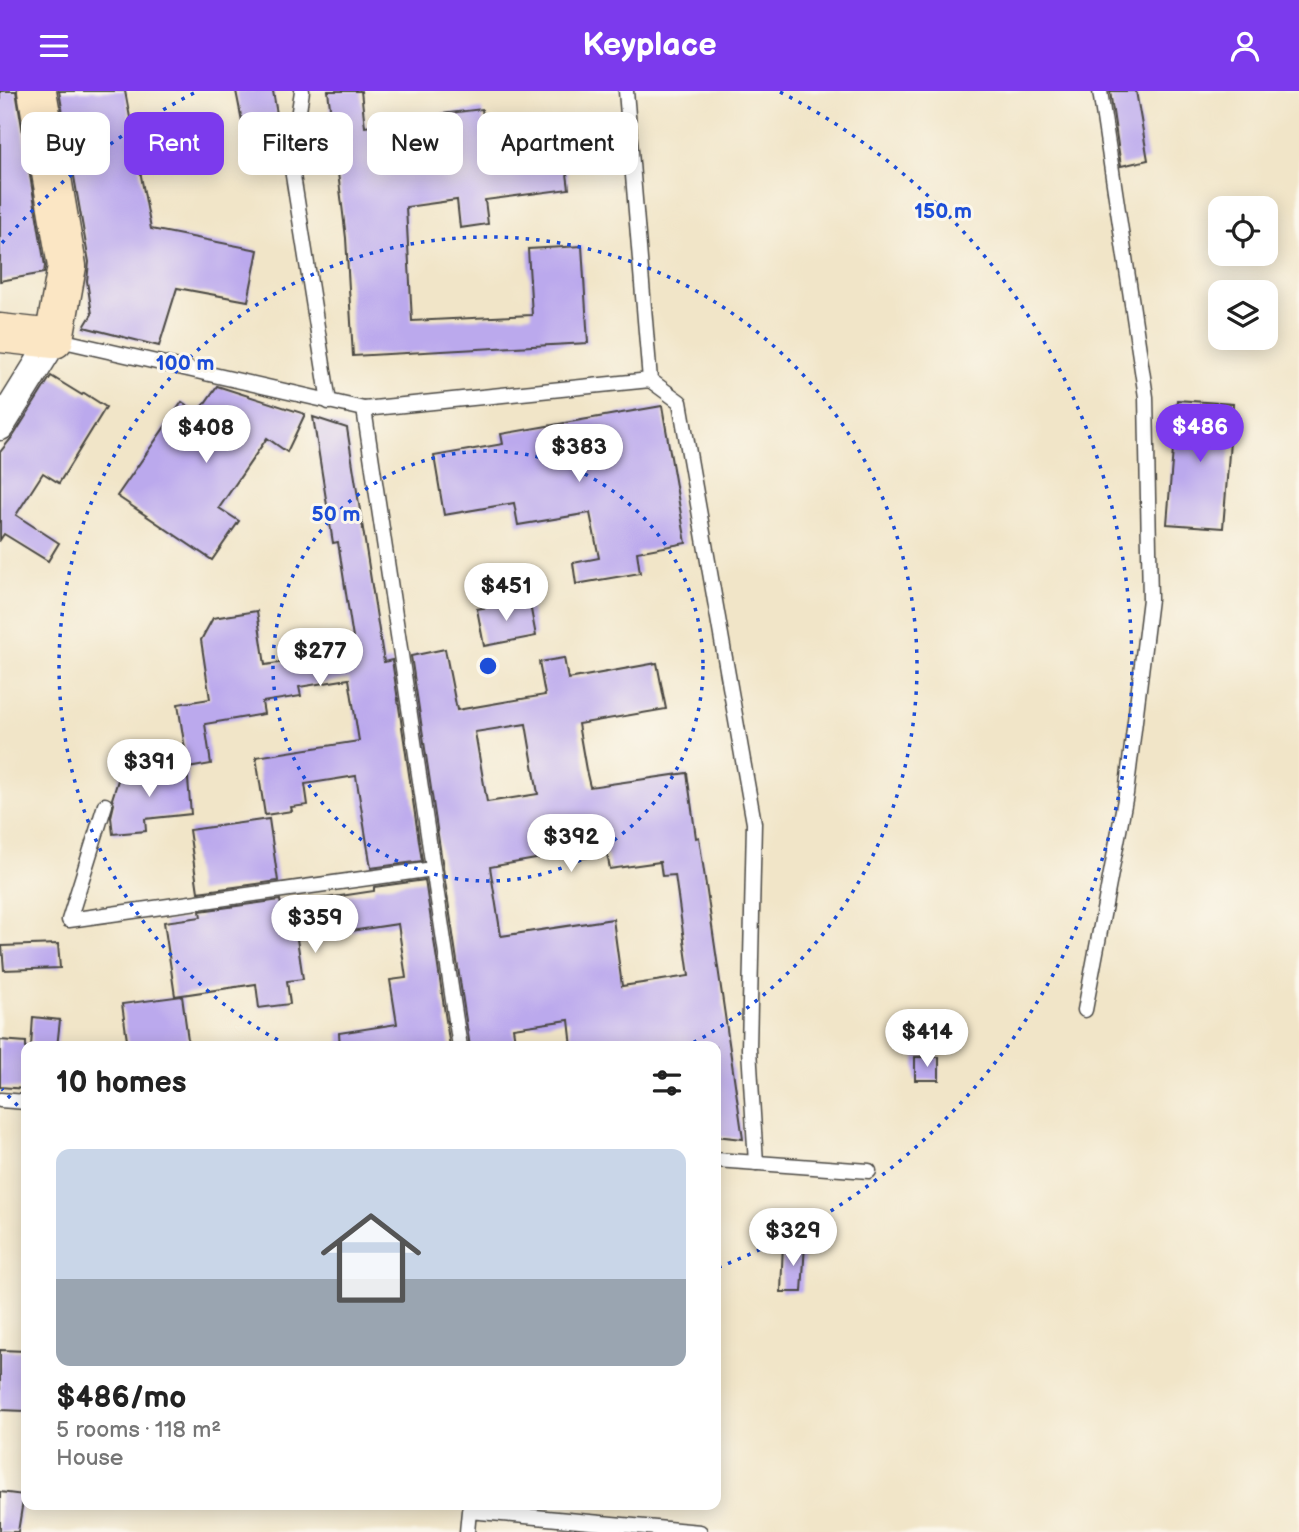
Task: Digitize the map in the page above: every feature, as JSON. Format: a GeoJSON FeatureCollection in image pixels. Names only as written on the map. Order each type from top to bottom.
{"type":"FeatureCollection","features":[{"type":"Feature","properties":{"kind":"street"},"geometry":{"type":"LineString","coordinates":[[0,426],[54,339],[67,266],[37,91]]}},
{"type":"Feature","properties":{"kind":"street"},"geometry":{"type":"LineString","coordinates":[[0,333],[54,339]]}},
{"type":"Feature","properties":{"kind":"lane"},"geometry":{"type":"LineString","coordinates":[[302,91],[291,163],[329,402]]}},
{"type":"Feature","properties":{"kind":"lane"},"geometry":{"type":"LineString","coordinates":[[626,91],[650,380]]}},
{"type":"Feature","properties":{"kind":"lane"},"geometry":{"type":"LineString","coordinates":[[1085,1010],[1126,794],[1150,599],[1146,397],[1100,91]]}},
{"type":"Feature","properties":{"kind":"lane"},"geometry":{"type":"LineString","coordinates":[[54,339],[364,409],[650,380],[680,402],[754,823],[749,1049],[756,1163]]}},
{"type":"Feature","properties":{"kind":"lane"},"geometry":{"type":"LineString","coordinates":[[364,409],[459,1041]]}},
{"type":"Feature","properties":{"kind":"lane"},"geometry":{"type":"LineString","coordinates":[[105,805],[69,920],[433,869]]}},
{"type":"Feature","properties":{"kind":"lane"},"geometry":{"type":"LineString","coordinates":[[0,1100],[21,1102]]}},
{"type":"Feature","properties":{"kind":"lane"},"geometry":{"type":"LineString","coordinates":[[721,1160],[869,1171]]}},
{"type":"Feature","properties":{"kind":"lane"},"geometry":{"type":"LineString","coordinates":[[467,1532],[469,1511],[700,1532]]}},
{"type":"Feature","properties":{"kind":"building"},"geometry":{"type":"Polygon","coordinates":[[[0,91],[16,91],[21,121],[21,175],[30,175],[45,266],[44,273],[0,281],[0,91]]]}},
{"type":"Feature","properties":{"kind":"building"},"geometry":{"type":"Polygon","coordinates":[[[59,91],[125,91],[129,112],[124,112],[124,175],[141,175],[151,229],[258,250],[248,301],[177,288],[159,346],[84,327],[92,314],[87,281],[89,262],[74,175],[110,175],[110,112],[63,112],[59,91]]]}},
{"type":"Feature","properties":{"kind":"building"},"geometry":{"type":"Polygon","coordinates":[[[236,91],[273,91],[277,112],[240,112],[236,91]]]}},
{"type":"Feature","properties":{"kind":"building"},"geometry":{"type":"Polygon","coordinates":[[[328,91],[361,91],[367,127],[367,175],[463,175],[463,112],[457,112],[482,109],[482,112],[477,112],[477,175],[567,175],[569,189],[485,200],[488,224],[460,228],[457,200],[406,207],[412,321],[532,315],[528,249],[582,246],[588,343],[353,356],[346,238],[338,175],[353,175],[353,112],[331,112],[328,91]]]}},
{"type":"Feature","properties":{"kind":"building"},"geometry":{"type":"Polygon","coordinates":[[[1110,91],[1136,91],[1148,160],[1121,166],[1110,91]]]}},
{"type":"Feature","properties":{"kind":"building"},"geometry":{"type":"Polygon","coordinates":[[[51,376],[106,407],[59,483],[43,473],[16,515],[59,543],[48,561],[4,534],[0,540],[0,452],[14,435],[51,376]]]}},
{"type":"Feature","properties":{"kind":"building"},"geometry":{"type":"Polygon","coordinates":[[[217,386],[305,414],[287,452],[267,438],[219,508],[239,521],[212,560],[117,496],[182,402],[198,413],[217,386]]]}},
{"type":"Feature","properties":{"kind":"building"},"geometry":{"type":"Polygon","coordinates":[[[1177,400],[1233,404],[1223,528],[1167,524],[1177,400]]]}},
{"type":"Feature","properties":{"kind":"building"},"geometry":{"type":"Polygon","coordinates":[[[662,406],[686,543],[637,552],[640,573],[576,584],[573,563],[599,558],[590,513],[518,525],[514,503],[444,515],[434,456],[503,444],[501,434],[662,406]]]}},
{"type":"Feature","properties":{"kind":"building"},"geometry":{"type":"Polygon","coordinates":[[[313,417],[347,428],[384,662],[392,660],[422,861],[371,868],[356,776],[305,784],[308,805],[291,807],[292,811],[265,815],[256,757],[359,741],[349,679],[299,687],[301,696],[262,702],[264,714],[205,724],[211,764],[188,768],[178,704],[210,699],[201,640],[213,618],[257,611],[265,665],[355,651],[338,542],[333,543],[313,417]]]}},
{"type":"Feature","properties":{"kind":"building"},"geometry":{"type":"Polygon","coordinates":[[[529,599],[536,636],[484,646],[477,609],[529,599]]]}},
{"type":"Feature","properties":{"kind":"building"},"geometry":{"type":"Polygon","coordinates":[[[445,649],[457,710],[545,695],[539,662],[564,658],[568,679],[657,663],[666,709],[578,724],[586,770],[590,787],[687,773],[696,838],[699,837],[743,1139],[721,1137],[721,1041],[571,1041],[569,1020],[513,1028],[515,1041],[469,1041],[411,656],[445,649]],[[526,724],[475,732],[487,802],[538,794],[526,724]],[[570,853],[490,867],[501,936],[613,919],[622,986],[689,976],[675,875],[662,876],[660,862],[610,869],[607,854],[571,860],[570,853]]]}},
{"type":"Feature","properties":{"kind":"building"},"geometry":{"type":"Polygon","coordinates":[[[187,768],[191,814],[145,819],[146,831],[113,834],[112,799],[120,774],[187,768]]]}},
{"type":"Feature","properties":{"kind":"building"},"geometry":{"type":"Polygon","coordinates":[[[269,819],[278,881],[198,892],[189,830],[269,819]]]}},
{"type":"Feature","properties":{"kind":"building"},"geometry":{"type":"Polygon","coordinates":[[[425,880],[449,1041],[340,1041],[339,1033],[397,1024],[390,980],[406,978],[398,924],[297,939],[303,979],[287,981],[290,1004],[259,1008],[256,984],[175,996],[164,922],[201,917],[200,911],[280,900],[281,905],[374,891],[374,887],[425,880]]]}},
{"type":"Feature","properties":{"kind":"building"},"geometry":{"type":"Polygon","coordinates":[[[58,944],[60,968],[4,970],[2,946],[58,944]]]}},
{"type":"Feature","properties":{"kind":"building"},"geometry":{"type":"Polygon","coordinates":[[[182,996],[188,1041],[127,1041],[122,1004],[182,996]]]}},
{"type":"Feature","properties":{"kind":"building"},"geometry":{"type":"Polygon","coordinates":[[[33,1017],[60,1020],[58,1041],[31,1041],[33,1017]]]}},
{"type":"Feature","properties":{"kind":"building"},"geometry":{"type":"Polygon","coordinates":[[[0,1040],[21,1042],[21,1089],[0,1087],[0,1040]]]}},
{"type":"Feature","properties":{"kind":"building"},"geometry":{"type":"Polygon","coordinates":[[[915,1057],[939,1057],[939,1080],[915,1080],[915,1057]]]}},
{"type":"Feature","properties":{"kind":"building"},"geometry":{"type":"Polygon","coordinates":[[[783,1243],[805,1244],[802,1292],[781,1292],[783,1243]]]}},
{"type":"Feature","properties":{"kind":"building"},"geometry":{"type":"Polygon","coordinates":[[[0,1350],[21,1351],[21,1411],[0,1410],[0,1350]]]}},
{"type":"Feature","properties":{"kind":"building"},"geometry":{"type":"Polygon","coordinates":[[[0,1492],[21,1495],[18,1532],[0,1532],[0,1492]]]}}]}
